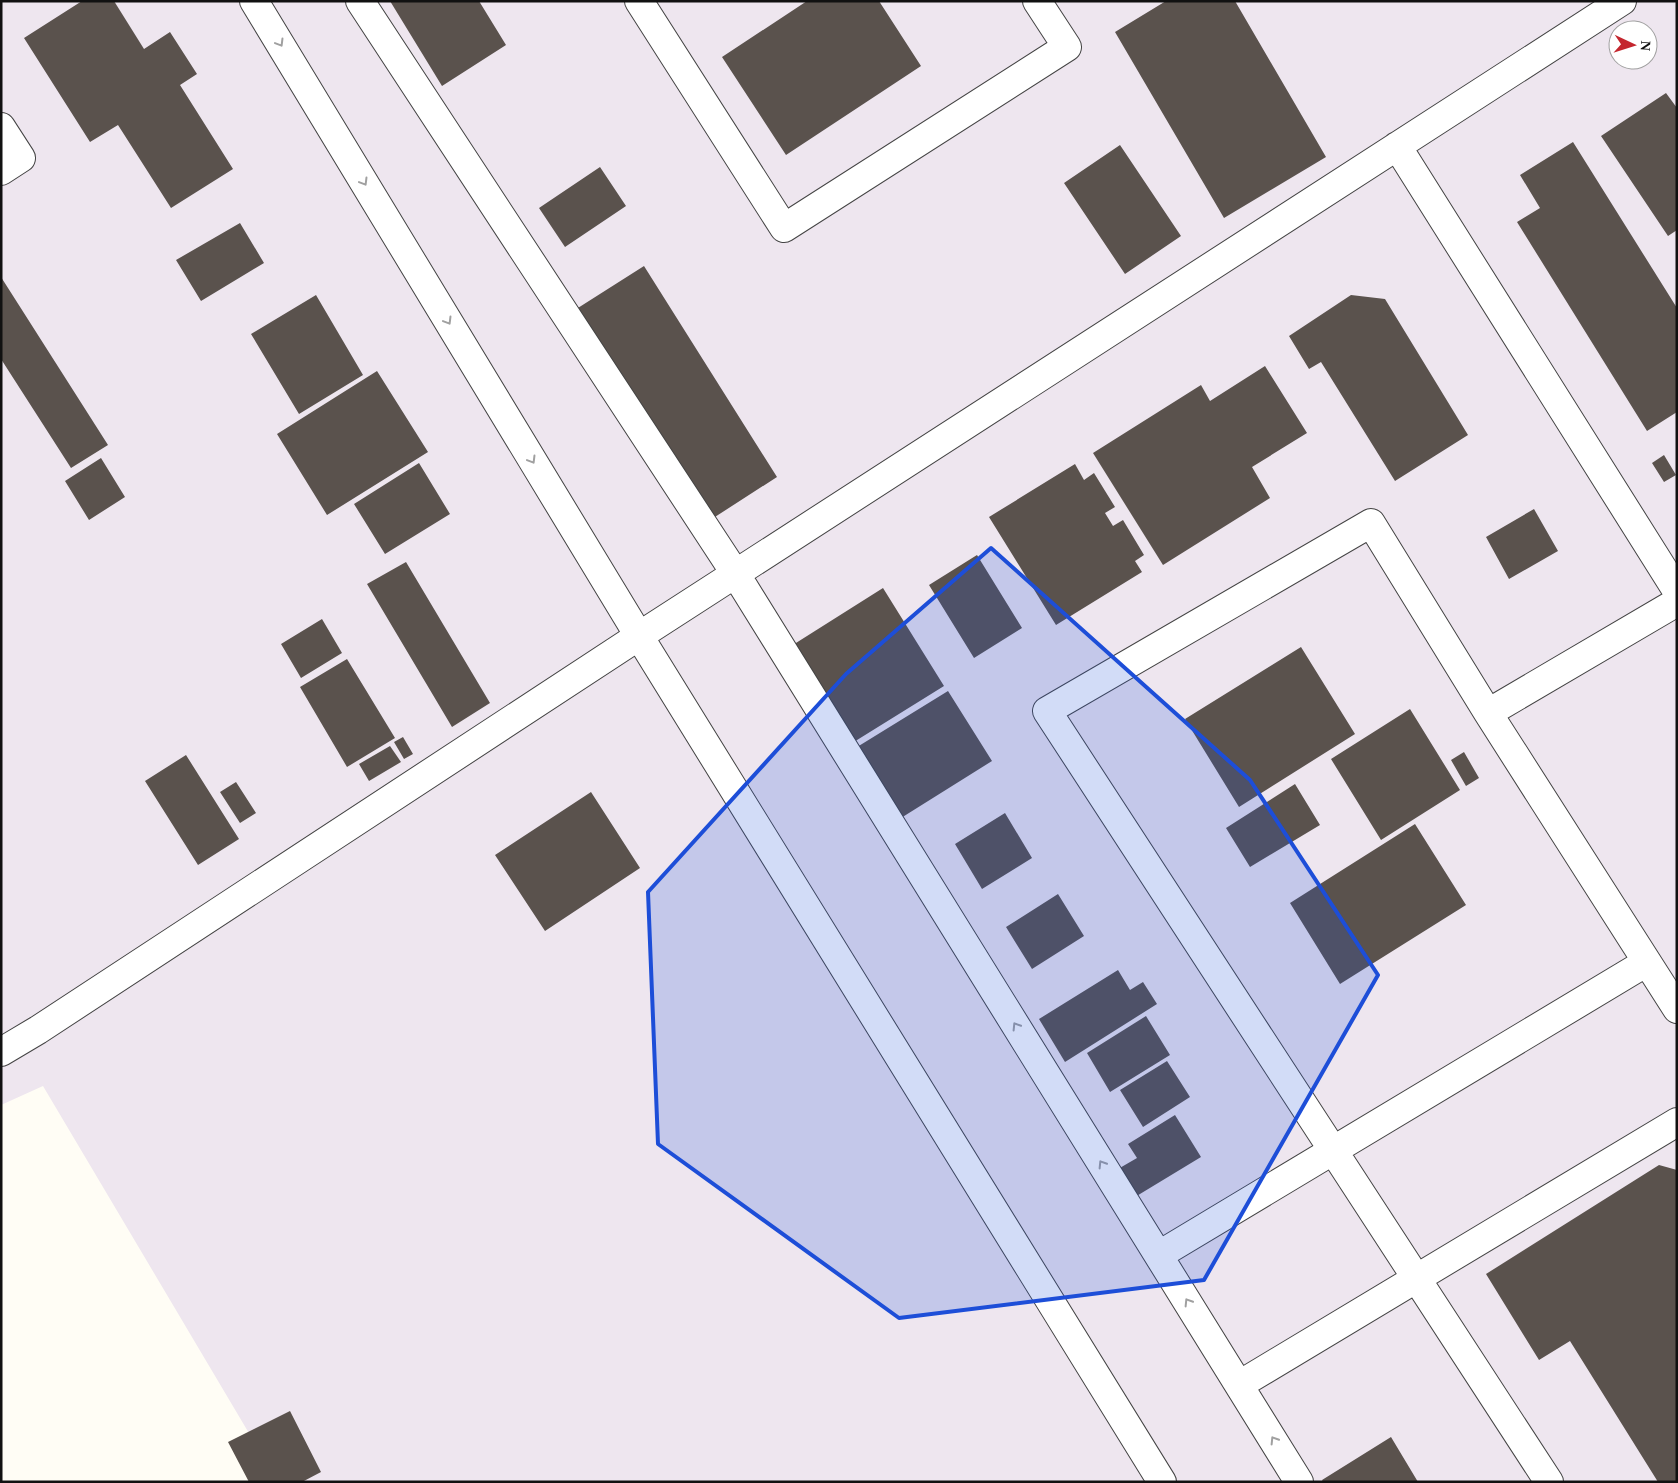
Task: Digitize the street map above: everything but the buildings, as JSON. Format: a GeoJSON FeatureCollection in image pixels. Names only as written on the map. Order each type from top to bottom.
{"type":"FeatureCollection","features":[{"type":"Feature","properties":{"kind":"street"},"geometry":{"type":"LineString","coordinates":[[254,1],[639,636],[1162,1482]]}},
{"type":"Feature","properties":{"kind":"street"},"geometry":{"type":"LineString","coordinates":[[360,1],[735,573],[1299,1482]]}},
{"type":"Feature","properties":{"kind":"street"},"geometry":{"type":"LineString","coordinates":[[639,1],[784,228],[1067,47],[1037,1]]}},
{"type":"Feature","properties":{"kind":"street"},"geometry":{"type":"LineString","coordinates":[[1,1052],[38,1030],[735,573],[1622,1]]}},
{"type":"Feature","properties":{"kind":"street"},"geometry":{"type":"LineString","coordinates":[[1,127],[21,158],[1,171]]}},
{"type":"Feature","properties":{"kind":"street"},"geometry":{"type":"LineString","coordinates":[[1397,146],[1677,591]]}},
{"type":"Feature","properties":{"kind":"street"},"geometry":{"type":"LineString","coordinates":[[1549,1482],[1048,711],[1371,523],[1488,713],[1677,1009]]}},
{"type":"Feature","properties":{"kind":"street"},"geometry":{"type":"LineString","coordinates":[[1488,713],[1677,602]]}},
{"type":"Feature","properties":{"kind":"street"},"geometry":{"type":"LineString","coordinates":[[1159,1256],[1646,962]]}},
{"type":"Feature","properties":{"kind":"street"},"geometry":{"type":"LineString","coordinates":[[1239,1385],[1677,1122]]}},
{"type":"Feature","properties":{"kind":"highlighted area"},"geometry":{"type":"Polygon","coordinates":[[[991,548],[1250,780],[1378,975],[1204,1280],[899,1318],[658,1144],[648,892],[846,674],[991,548]]]}},
{"type":"Feature","properties":{"kind":"shaded area"},"geometry":{"type":"Polygon","coordinates":[[[1,1],[1677,1],[1677,1482],[278,1482],[43,1086],[1,1105],[1,1]]]}}]}
